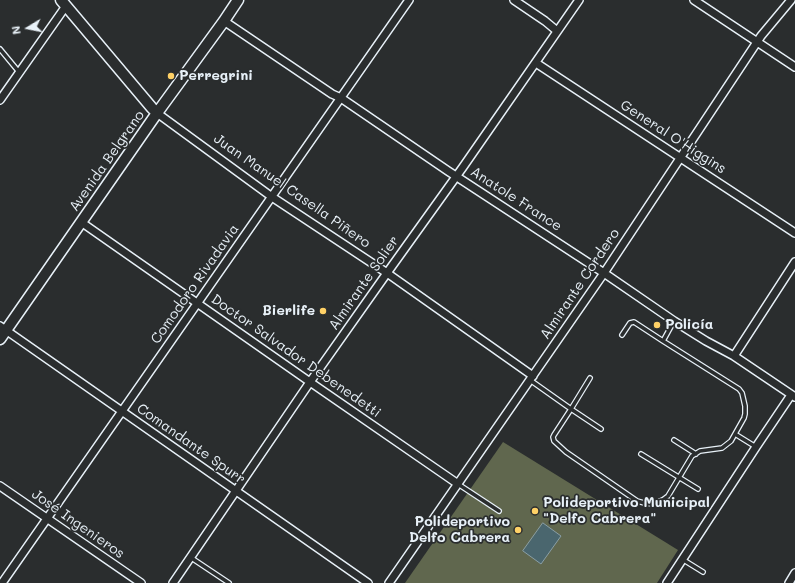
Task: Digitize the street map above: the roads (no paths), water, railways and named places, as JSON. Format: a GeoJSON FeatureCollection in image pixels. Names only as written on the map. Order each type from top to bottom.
{"type":"FeatureCollection","features":[{"type":"Feature","properties":{"kind":"street","name":"Avenida Belgrano"},"geometry":{"type":"LineString","coordinates":[[2,332],[157,113],[224,22],[238,0]]}},
{"type":"Feature","properties":{"kind":"street","name":"Comodoro Rivadavia"},"geometry":{"type":"LineString","coordinates":[[2,583],[409,0]]}},
{"type":"Feature","properties":{"kind":"street"},"geometry":{"type":"LineString","coordinates":[[514,0],[557,31]]}},
{"type":"Feature","properties":{"kind":"street","name":"Almirante Solier"},"geometry":{"type":"LineString","coordinates":[[173,583],[310,382],[536,64],[579,0]]}},
{"type":"Feature","properties":{"kind":"street"},"geometry":{"type":"LineString","coordinates":[[694,0],[795,67]]}},
{"type":"Feature","properties":{"kind":"street","name":"Almirante Cordero"},"geometry":{"type":"LineString","coordinates":[[389,583],[604,273],[760,36],[791,0]]}},
{"type":"Feature","properties":{"kind":"street"},"geometry":{"type":"LineString","coordinates":[[0,100],[20,73],[64,3]]}},
{"type":"Feature","properties":{"kind":"street","name":"Juan Manuel Casella Piñero"},"geometry":{"type":"LineString","coordinates":[[64,3],[157,113],[272,197],[387,273],[531,378]]}},
{"type":"Feature","properties":{"kind":"street","name":"Anatole France"},"geometry":{"type":"LineString","coordinates":[[224,22],[332,94],[341,98],[674,321],[734,356],[793,396]]}},
{"type":"Feature","properties":{"kind":"street","name":"General O'Higgins"},"geometry":{"type":"LineString","coordinates":[[536,64],[795,233]]}},
{"type":"Feature","properties":{"kind":"street","name":"Doctor Salvador Debenedetti"},"geometry":{"type":"LineString","coordinates":[[81,222],[458,484]]}},
{"type":"Feature","properties":{"kind":"street"},"geometry":{"type":"LineString","coordinates":[[734,356],[795,262]]}},
{"type":"Feature","properties":{"kind":"street","name":"Comandante Spurr"},"geometry":{"type":"LineString","coordinates":[[2,332],[122,411],[368,583]]}},
{"type":"Feature","properties":{"kind":"street"},"geometry":{"type":"LineString","coordinates":[[667,583],[756,447],[793,396]]}},
{"type":"Feature","properties":{"kind":"street","name":"José Ingenieros"},"geometry":{"type":"LineString","coordinates":[[0,486],[141,583]]}},
{"type":"Feature","properties":{"kind":"street"},"geometry":{"type":"LineString","coordinates":[[789,583],[795,574]]}},
{"type":"Feature","properties":{"kind":"lane"},"geometry":{"type":"LineString","coordinates":[[0,49],[20,73]]}},
{"type":"Feature","properties":{"kind":"lane"},"geometry":{"type":"LineString","coordinates":[[663,341],[674,321]]}},
{"type":"Feature","properties":{"kind":"lane"},"geometry":{"type":"LineString","coordinates":[[590,378],[554,434],[554,441],[566,452],[638,501],[652,503],[664,500],[668,496],[692,456],[700,451],[722,448],[731,441],[745,414],[742,393],[739,389],[634,322],[630,323],[622,335]]}},
{"type":"Feature","properties":{"kind":"lane"},"geometry":{"type":"LineString","coordinates":[[531,378],[571,409],[601,429]]}},
{"type":"Feature","properties":{"kind":"lane"},"geometry":{"type":"LineString","coordinates":[[735,434],[756,447]]}},
{"type":"Feature","properties":{"kind":"lane"},"geometry":{"type":"LineString","coordinates":[[674,440],[696,454]]}},
{"type":"Feature","properties":{"kind":"lane"},"geometry":{"type":"LineString","coordinates":[[641,454],[698,489]]}},
{"type":"Feature","properties":{"kind":"lane"},"geometry":{"type":"LineString","coordinates":[[458,484],[498,511]]}},
{"type":"Feature","properties":{"kind":"lane"},"geometry":{"type":"LineString","coordinates":[[190,557],[229,583]]}},
{"type":"Feature","properties":{"kind":"lane"},"geometry":{"type":"LineString","coordinates":[[682,559],[703,572]]}},
{"type":"Feature","properties":{"kind":"water"},"geometry":{"type":"Polygon","coordinates":[[[543,523],[561,536],[541,564],[523,551],[543,523]]]}},
{"type":"Feature","properties":{"kind":"place","name":"Perregrini"},"geometry":{"type":"Point","coordinates":[171,76]}},
{"type":"Feature","properties":{"kind":"place","name":"Bierlife"},"geometry":{"type":"Point","coordinates":[323,311]}},
{"type":"Feature","properties":{"kind":"place","name":"Policía"},"geometry":{"type":"Point","coordinates":[657,325]}},
{"type":"Feature","properties":{"kind":"place","name":"Polideportivo Municipal \"Delfo Cabrera\""},"geometry":{"type":"Point","coordinates":[535,511]}},
{"type":"Feature","properties":{"kind":"place","name":"Polideportivo Delfo Cabrera"},"geometry":{"type":"Point","coordinates":[518,530]}}]}
